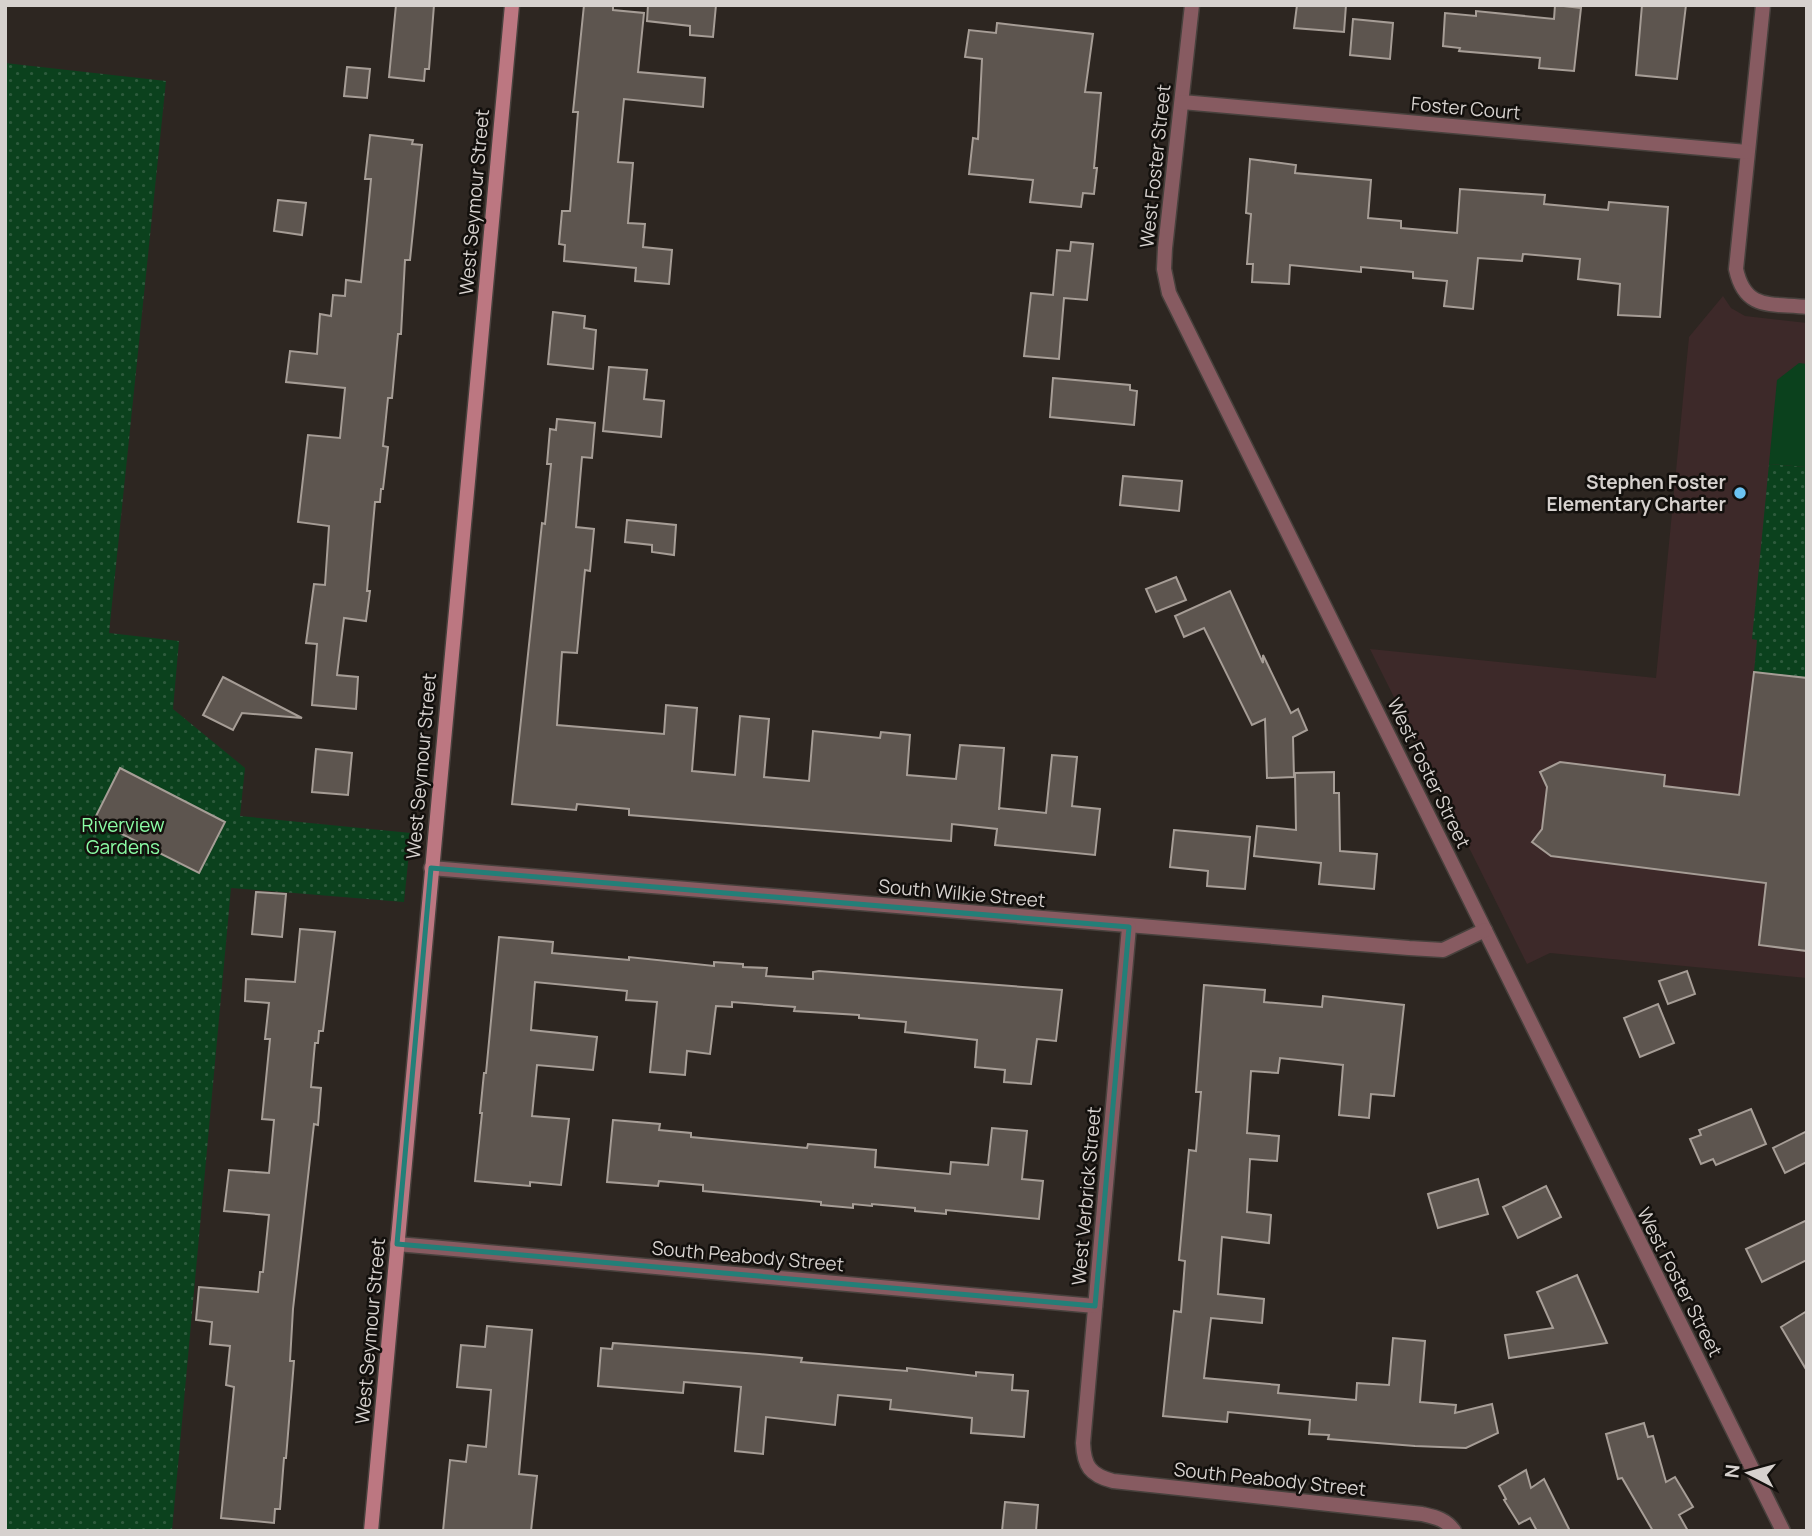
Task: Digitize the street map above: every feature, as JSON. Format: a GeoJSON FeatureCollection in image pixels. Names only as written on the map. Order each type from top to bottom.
{"type":"FeatureCollection","features":[{"type":"Feature","properties":{"kind":"street","name":"West Seymour Street"},"geometry":{"type":"LineString","coordinates":[[371,1531],[512,5]]}},
{"type":"Feature","properties":{"kind":"street","name":"West Foster Street"},"geometry":{"type":"LineString","coordinates":[[1192,5],[1165,248],[1164,269],[1169,293],[1783,1531]]}},
{"type":"Feature","properties":{"kind":"street"},"geometry":{"type":"LineString","coordinates":[[1763,5],[1736,269],[1744,293],[1754,300],[1807,307]]}},
{"type":"Feature","properties":{"kind":"street","name":"Foster Court"},"geometry":{"type":"LineString","coordinates":[[1182,102],[1747,152]]}},
{"type":"Feature","properties":{"kind":"street","name":"South Wilkie Street"},"geometry":{"type":"LineString","coordinates":[[431,868],[1129,927],[1443,950],[1485,930]]}},
{"type":"Feature","properties":{"kind":"street","name":"West Verbrick Street"},"geometry":{"type":"LineString","coordinates":[[1087,1469],[1083,1443],[1129,927]]}},
{"type":"Feature","properties":{"kind":"street","name":"South Peabody Street"},"geometry":{"type":"LineString","coordinates":[[397,1244],[1095,1306]]}},
{"type":"Feature","properties":{"kind":"street","name":"South Peabody Street"},"geometry":{"type":"LineString","coordinates":[[1087,1469],[1098,1477],[1113,1481],[1422,1514],[1437,1517],[1452,1528]]}},
{"type":"Feature","properties":{"kind":"highlighted area"},"geometry":{"type":"Polygon","coordinates":[[[431,868],[1129,927],[1095,1306],[397,1244],[431,868]]]}},
{"type":"Feature","properties":{"kind":"shaded area","name":"Stephen Foster Elementary Charter"},"geometry":{"type":"Polygon","coordinates":[[[1723,296],[1731,308],[1745,316],[1807,323],[1807,978],[1550,953],[1527,964],[1370,649],[1656,678],[1689,337],[1723,296]]]}},
{"type":"Feature","properties":{"kind":"green space","name":"Riverview Gardens"},"geometry":{"type":"Polygon","coordinates":[[[5,63],[166,81],[109,633],[179,641],[173,709],[245,768],[240,816],[411,833],[404,902],[231,888],[172,1531],[5,1531],[5,63]]]}},
{"type":"Feature","properties":{"kind":"green space"},"geometry":{"type":"Polygon","coordinates":[[[1799,363],[1807,364],[1807,467],[1769,464],[1777,380],[1799,363]]]}},
{"type":"Feature","properties":{"kind":"green space"},"geometry":{"type":"Polygon","coordinates":[[[1769,464],[1807,467],[1807,678],[1754,672],[1757,640],[1752,639],[1769,464]]]}},
{"type":"Feature","properties":{"kind":"building"},"geometry":{"type":"Polygon","coordinates":[[[396,5],[434,5],[429,69],[425,69],[424,81],[389,77],[396,5]]]}},
{"type":"Feature","properties":{"kind":"building"},"geometry":{"type":"Polygon","coordinates":[[[584,5],[613,5],[613,10],[644,13],[638,72],[705,78],[703,107],[624,99],[618,162],[633,163],[628,223],[645,224],[643,247],[672,250],[669,284],[635,281],[636,268],[564,261],[565,245],[559,244],[562,211],[570,211],[578,112],[573,112],[584,5]]]}},
{"type":"Feature","properties":{"kind":"building"},"geometry":{"type":"Polygon","coordinates":[[[648,5],[716,5],[713,37],[690,35],[690,26],[647,21],[648,5]]]}},
{"type":"Feature","properties":{"kind":"building"},"geometry":{"type":"Polygon","coordinates":[[[1297,5],[1346,5],[1344,32],[1294,28],[1297,5]]]}},
{"type":"Feature","properties":{"kind":"building"},"geometry":{"type":"Polygon","coordinates":[[[1555,5],[1581,8],[1574,71],[1539,68],[1540,58],[1459,51],[1460,48],[1443,46],[1445,13],[1476,16],[1476,11],[1554,19],[1555,5]]]}},
{"type":"Feature","properties":{"kind":"building"},"geometry":{"type":"Polygon","coordinates":[[[1642,5],[1686,5],[1677,79],[1636,75],[1642,5]]]}},
{"type":"Feature","properties":{"kind":"building"},"geometry":{"type":"Polygon","coordinates":[[[1353,19],[1393,23],[1390,59],[1350,55],[1353,19]]]}},
{"type":"Feature","properties":{"kind":"building"},"geometry":{"type":"Polygon","coordinates":[[[997,23],[1093,34],[1085,92],[1101,93],[1094,168],[1097,168],[1094,194],[1083,193],[1081,207],[1030,202],[1033,180],[969,174],[973,138],[978,139],[982,59],[965,57],[969,30],[996,33],[997,23]]]}},
{"type":"Feature","properties":{"kind":"building"},"geometry":{"type":"Polygon","coordinates":[[[347,67],[370,69],[367,98],[344,96],[347,67]]]}},
{"type":"Feature","properties":{"kind":"building"},"geometry":{"type":"Polygon","coordinates":[[[370,135],[413,140],[412,144],[422,145],[410,260],[405,260],[401,334],[398,334],[392,398],[388,398],[383,446],[388,447],[383,489],[380,502],[375,502],[366,621],[344,618],[337,675],[358,677],[356,709],[312,705],[317,644],[306,643],[314,584],[325,585],[329,526],[298,522],[308,435],[340,438],[345,388],[286,382],[290,351],[317,354],[320,314],[331,316],[333,295],[345,296],[346,280],[361,282],[371,179],[365,179],[370,135]]]}},
{"type":"Feature","properties":{"kind":"building"},"geometry":{"type":"Polygon","coordinates":[[[1250,159],[1296,165],[1295,173],[1371,180],[1368,218],[1401,221],[1401,228],[1457,233],[1460,189],[1545,195],[1544,204],[1608,210],[1609,202],[1668,207],[1660,317],[1618,315],[1620,284],[1578,279],[1580,259],[1523,254],[1522,261],[1478,258],[1473,309],[1444,306],[1447,281],[1413,278],[1413,272],[1361,267],[1361,272],[1290,265],[1289,284],[1252,282],[1253,264],[1247,264],[1251,214],[1246,213],[1250,159]]]}},
{"type":"Feature","properties":{"kind":"building"},"geometry":{"type":"Polygon","coordinates":[[[278,200],[306,203],[302,235],[274,231],[278,200]]]}},
{"type":"Feature","properties":{"kind":"building"},"geometry":{"type":"Polygon","coordinates":[[[1071,242],[1093,244],[1087,300],[1064,298],[1059,359],[1024,356],[1031,293],[1053,295],[1057,250],[1070,251],[1071,242]]]}},
{"type":"Feature","properties":{"kind":"building"},"geometry":{"type":"Polygon","coordinates":[[[553,312],[585,316],[584,328],[596,330],[593,369],[548,364],[553,312]]]}},
{"type":"Feature","properties":{"kind":"building"},"geometry":{"type":"Polygon","coordinates":[[[609,367],[647,370],[644,399],[664,401],[661,437],[603,431],[609,367]]]}},
{"type":"Feature","properties":{"kind":"building"},"geometry":{"type":"Polygon","coordinates":[[[1053,378],[1130,385],[1130,390],[1137,391],[1134,425],[1050,417],[1053,378]]]}},
{"type":"Feature","properties":{"kind":"building"},"geometry":{"type":"Polygon","coordinates":[[[557,419],[595,423],[592,458],[582,457],[576,527],[594,529],[590,571],[585,570],[577,653],[562,652],[557,725],[664,734],[666,705],[697,708],[692,771],[735,775],[740,716],[769,719],[764,777],[809,781],[813,731],[880,738],[881,732],[910,735],[907,775],[956,779],[960,745],[1004,748],[999,808],[1046,813],[1052,755],[1077,757],[1072,806],[1100,809],[1095,855],[995,845],[997,829],[952,824],[951,841],[629,815],[629,809],[577,804],[576,810],[512,804],[542,523],[545,524],[551,464],[547,464],[550,429],[556,430],[557,419]]]}},
{"type":"Feature","properties":{"kind":"building"},"geometry":{"type":"Polygon","coordinates":[[[1123,476],[1182,481],[1179,511],[1120,505],[1123,476]]]}},
{"type":"Feature","properties":{"kind":"building"},"geometry":{"type":"Polygon","coordinates":[[[627,520],[676,525],[674,555],[652,552],[652,545],[625,542],[627,520]]]}},
{"type":"Feature","properties":{"kind":"building"},"geometry":{"type":"Polygon","coordinates":[[[1176,577],[1186,600],[1156,612],[1146,589],[1176,577]]]}},
{"type":"Feature","properties":{"kind":"building"},"geometry":{"type":"Polygon","coordinates":[[[1230,591],[1263,663],[1263,655],[1291,713],[1298,709],[1307,730],[1293,737],[1294,777],[1267,778],[1265,719],[1252,725],[1204,628],[1184,637],[1175,616],[1230,591]]]}},
{"type":"Feature","properties":{"kind":"building"},"geometry":{"type":"Polygon","coordinates":[[[1754,672],[1807,678],[1807,951],[1759,945],[1766,883],[1551,856],[1532,842],[1542,829],[1547,787],[1540,772],[1560,762],[1665,775],[1664,786],[1739,795],[1754,672]]]}},
{"type":"Feature","properties":{"kind":"building"},"geometry":{"type":"Polygon","coordinates":[[[223,677],[302,718],[242,713],[233,730],[203,715],[223,677]]]}},
{"type":"Feature","properties":{"kind":"building"},"geometry":{"type":"Polygon","coordinates":[[[316,749],[352,753],[348,795],[312,792],[316,749]]]}},
{"type":"Feature","properties":{"kind":"building"},"geometry":{"type":"Polygon","coordinates":[[[120,768],[225,822],[199,873],[94,820],[120,768]]]}},
{"type":"Feature","properties":{"kind":"building"},"geometry":{"type":"Polygon","coordinates":[[[1334,772],[1334,793],[1339,793],[1340,851],[1377,854],[1374,889],[1319,884],[1321,863],[1254,856],[1257,826],[1296,830],[1295,773],[1334,772]]]}},
{"type":"Feature","properties":{"kind":"building"},"geometry":{"type":"Polygon","coordinates":[[[1174,830],[1250,837],[1245,889],[1207,886],[1208,871],[1170,867],[1174,830]]]}},
{"type":"Feature","properties":{"kind":"building"},"geometry":{"type":"Polygon","coordinates":[[[256,892],[286,894],[282,937],[252,934],[256,892]]]}},
{"type":"Feature","properties":{"kind":"building"},"geometry":{"type":"Polygon","coordinates":[[[300,929],[335,932],[323,1031],[319,1031],[318,1043],[315,1043],[311,1087],[321,1088],[318,1125],[314,1124],[293,1309],[290,1361],[294,1361],[286,1458],[280,1509],[275,1509],[274,1523],[221,1518],[234,1387],[226,1385],[230,1346],[210,1344],[212,1322],[196,1320],[199,1287],[258,1292],[260,1272],[263,1272],[269,1215],[224,1211],[229,1170],[269,1173],[274,1120],[262,1119],[270,1039],[265,1039],[269,1003],[245,1001],[246,979],[295,982],[300,929]]]}},
{"type":"Feature","properties":{"kind":"building"},"geometry":{"type":"Polygon","coordinates":[[[499,937],[553,942],[552,953],[629,960],[629,957],[714,966],[714,962],[743,964],[743,967],[767,968],[766,976],[813,979],[813,972],[819,971],[1062,990],[1056,1041],[1037,1039],[1031,1084],[1004,1082],[1005,1070],[975,1067],[977,1040],[905,1032],[906,1022],[859,1018],[859,1015],[794,1011],[795,1007],[732,1002],[732,1007],[716,1006],[710,1054],[687,1051],[685,1075],[650,1072],[657,1002],[626,1000],[627,991],[535,982],[531,1030],[597,1037],[593,1070],[537,1065],[532,1116],[569,1119],[561,1185],[530,1182],[530,1186],[475,1181],[499,937]]]}},
{"type":"Feature","properties":{"kind":"building"},"geometry":{"type":"Polygon","coordinates":[[[1687,971],[1695,994],[1668,1004],[1659,981],[1687,971]]]}},
{"type":"Feature","properties":{"kind":"building"},"geometry":{"type":"Polygon","coordinates":[[[1204,985],[1265,990],[1264,1002],[1322,1007],[1323,996],[1404,1005],[1394,1096],[1371,1094],[1369,1118],[1339,1115],[1343,1065],[1280,1058],[1278,1073],[1251,1071],[1247,1133],[1279,1136],[1277,1161],[1250,1159],[1247,1212],[1271,1215],[1269,1243],[1222,1237],[1218,1294],[1264,1299],[1262,1323],[1211,1318],[1204,1378],[1279,1385],[1278,1393],[1356,1400],[1357,1383],[1389,1385],[1393,1338],[1425,1341],[1420,1402],[1456,1405],[1455,1413],[1492,1404],[1498,1433],[1466,1448],[1415,1446],[1328,1439],[1329,1435],[1309,1434],[1310,1420],[1228,1412],[1227,1422],[1163,1416],[1174,1311],[1181,1312],[1185,1261],[1179,1260],[1189,1150],[1196,1151],[1201,1092],[1196,1092],[1204,985]]]}},
{"type":"Feature","properties":{"kind":"building"},"geometry":{"type":"Polygon","coordinates":[[[1658,1004],[1674,1043],[1640,1057],[1624,1018],[1658,1004]]]}},
{"type":"Feature","properties":{"kind":"building"},"geometry":{"type":"Polygon","coordinates":[[[1751,1109],[1766,1144],[1716,1165],[1713,1159],[1701,1164],[1690,1139],[1701,1135],[1699,1130],[1751,1109]]]}},
{"type":"Feature","properties":{"kind":"building"},"geometry":{"type":"Polygon","coordinates":[[[613,1120],[660,1124],[659,1130],[691,1133],[691,1137],[807,1148],[808,1144],[876,1150],[875,1167],[950,1174],[951,1162],[988,1165],[992,1128],[1027,1131],[1022,1179],[1043,1181],[1039,1219],[946,1210],[946,1214],[872,1204],[853,1204],[853,1208],[821,1205],[821,1202],[703,1191],[703,1185],[659,1181],[658,1186],[607,1182],[613,1120]]]}},
{"type":"Feature","properties":{"kind":"building"},"geometry":{"type":"Polygon","coordinates":[[[1807,1131],[1807,1162],[1785,1173],[1773,1148],[1807,1131]]]}},
{"type":"Feature","properties":{"kind":"building"},"geometry":{"type":"Polygon","coordinates":[[[1478,1179],[1488,1214],[1438,1228],[1428,1194],[1478,1179]]]}},
{"type":"Feature","properties":{"kind":"building"},"geometry":{"type":"Polygon","coordinates":[[[1546,1186],[1561,1217],[1518,1238],[1503,1207],[1546,1186]]]}},
{"type":"Feature","properties":{"kind":"building"},"geometry":{"type":"Polygon","coordinates":[[[1807,1220],[1807,1260],[1762,1282],[1746,1249],[1807,1220]]]}},
{"type":"Feature","properties":{"kind":"building"},"geometry":{"type":"Polygon","coordinates":[[[1577,1275],[1607,1343],[1509,1358],[1505,1335],[1553,1328],[1537,1292],[1577,1275]]]}},
{"type":"Feature","properties":{"kind":"building"},"geometry":{"type":"Polygon","coordinates":[[[1807,1311],[1807,1371],[1781,1327],[1807,1311]]]}},
{"type":"Feature","properties":{"kind":"building"},"geometry":{"type":"Polygon","coordinates":[[[487,1326],[532,1330],[519,1474],[537,1476],[531,1531],[443,1531],[450,1460],[466,1462],[468,1445],[486,1447],[491,1390],[457,1387],[461,1345],[485,1347],[487,1326]]]}},
{"type":"Feature","properties":{"kind":"building"},"geometry":{"type":"Polygon","coordinates":[[[613,1343],[802,1358],[801,1362],[907,1371],[907,1368],[976,1376],[976,1372],[1013,1375],[1012,1390],[1028,1391],[1024,1437],[971,1433],[972,1418],[890,1409],[891,1400],[838,1395],[835,1425],[766,1417],[763,1454],[735,1451],[741,1387],[684,1382],[683,1393],[598,1386],[601,1348],[612,1349],[613,1343]]]}},
{"type":"Feature","properties":{"kind":"building"},"geometry":{"type":"Polygon","coordinates":[[[1644,1423],[1648,1437],[1653,1436],[1666,1482],[1675,1477],[1693,1507],[1679,1515],[1688,1531],[1653,1531],[1622,1478],[1618,1479],[1606,1434],[1644,1423]]]}},
{"type":"Feature","properties":{"kind":"building"},"geometry":{"type":"Polygon","coordinates":[[[1526,1470],[1531,1488],[1544,1479],[1570,1531],[1537,1531],[1530,1518],[1519,1524],[1499,1486],[1526,1470]]]}},
{"type":"Feature","properties":{"kind":"building"},"geometry":{"type":"Polygon","coordinates":[[[1005,1502],[1038,1505],[1036,1531],[1002,1531],[1005,1502]]]}},
{"type":"Feature","properties":{"kind":"place","name":"Stephen Foster Elementary Charter"},"geometry":{"type":"Point","coordinates":[1740,493]}}]}
